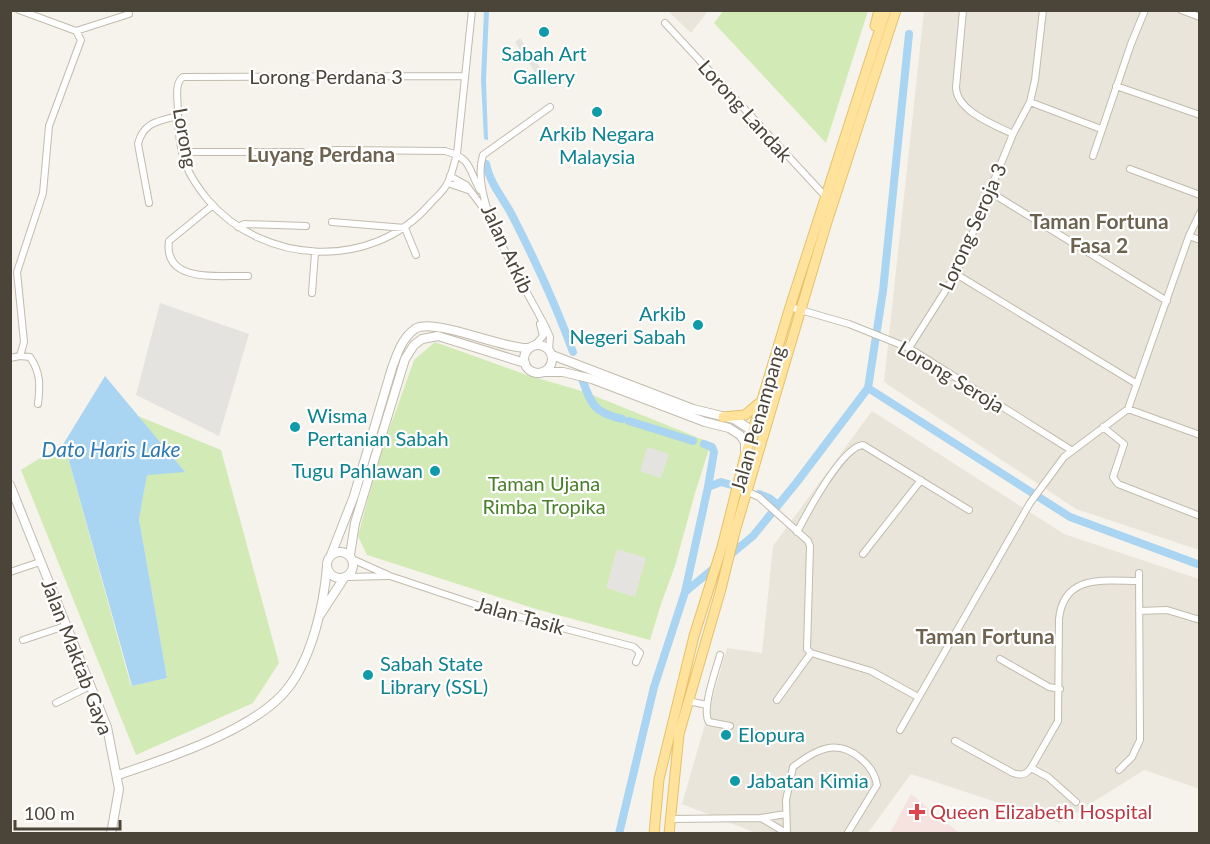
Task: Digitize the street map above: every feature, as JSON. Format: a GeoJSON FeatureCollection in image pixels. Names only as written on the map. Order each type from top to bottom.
{"type":"FeatureCollection","features":[{"type":"Feature","properties":{"kind":"main road"},"geometry":{"type":"LineString","coordinates":[[868,70],[870,44],[879,10]]}},
{"type":"Feature","properties":{"kind":"main road","name":"Jalan Penampang"},"geometry":{"type":"LineString","coordinates":[[669,834],[679,734],[726,571],[745,460],[790,307],[886,10]]}},
{"type":"Feature","properties":{"kind":"main road","name":"Jalan Penampang"},"geometry":{"type":"LineString","coordinates":[[654,832],[661,768],[683,677],[722,548],[759,448],[826,225],[896,10]]}},
{"type":"Feature","properties":{"kind":"main road"},"geometry":{"type":"LineString","coordinates":[[826,225],[828,206],[826,197],[838,190]]}},
{"type":"Feature","properties":{"kind":"main road"},"geometry":{"type":"LineString","coordinates":[[723,417],[750,413],[764,393]]}},
{"type":"Feature","properties":{"kind":"main road"},"geometry":{"type":"LineString","coordinates":[[753,431],[759,448]]}},
{"type":"Feature","properties":{"kind":"main road"},"geometry":{"type":"LineString","coordinates":[[654,832],[670,819]]}},
{"type":"Feature","properties":{"kind":"street"},"geometry":{"type":"LineString","coordinates":[[19,10],[75,32],[81,40],[49,126],[43,193],[17,272],[24,342],[20,356]]}},
{"type":"Feature","properties":{"kind":"street","name":"Lorong"},"geometry":{"type":"LineString","coordinates":[[187,77],[180,80],[178,85],[178,116],[183,152],[186,165],[196,185],[213,205],[238,227],[285,249],[315,253],[344,251],[364,246],[405,228],[424,211],[448,183],[457,154],[472,10]]}},
{"type":"Feature","properties":{"kind":"street"},"geometry":{"type":"LineString","coordinates":[[963,10],[957,98],[965,107],[1013,134]]}},
{"type":"Feature","properties":{"kind":"street","name":"Lorong Seroja 3"},"geometry":{"type":"LineString","coordinates":[[909,348],[956,274],[1013,134],[1030,102],[1043,10]]}},
{"type":"Feature","properties":{"kind":"street"},"geometry":{"type":"LineString","coordinates":[[1093,156],[1116,86],[1145,10]]}},
{"type":"Feature","properties":{"kind":"street"},"geometry":{"type":"LineString","coordinates":[[1181,10],[1200,17]]}},
{"type":"Feature","properties":{"kind":"street"},"geometry":{"type":"LineString","coordinates":[[75,32],[129,14]]}},
{"type":"Feature","properties":{"kind":"street","name":"Lorong Landak"},"geometry":{"type":"LineString","coordinates":[[665,23],[826,197]]}},
{"type":"Feature","properties":{"kind":"street","name":"Lorong Perdana 3"},"geometry":{"type":"LineString","coordinates":[[187,77],[465,76]]}},
{"type":"Feature","properties":{"kind":"street"},"geometry":{"type":"LineString","coordinates":[[1116,86],[1200,115]]}},
{"type":"Feature","properties":{"kind":"street"},"geometry":{"type":"LineString","coordinates":[[1030,102],[1101,129]]}},
{"type":"Feature","properties":{"kind":"street","name":"Jalan Arkib"},"geometry":{"type":"LineString","coordinates":[[550,107],[483,155],[480,175],[487,212],[550,337],[550,352]]}},
{"type":"Feature","properties":{"kind":"street"},"geometry":{"type":"LineString","coordinates":[[148,202],[138,144],[140,137],[152,123],[178,116]]}},
{"type":"Feature","properties":{"kind":"street"},"geometry":{"type":"LineString","coordinates":[[334,150],[445,151],[457,154],[466,160],[483,195]]}},
{"type":"Feature","properties":{"kind":"street"},"geometry":{"type":"LineString","coordinates":[[183,152],[302,152]]}},
{"type":"Feature","properties":{"kind":"street"},"geometry":{"type":"LineString","coordinates":[[1130,169],[1200,195]]}},
{"type":"Feature","properties":{"kind":"street"},"geometry":{"type":"LineString","coordinates":[[450,176],[466,185],[487,212]]}},
{"type":"Feature","properties":{"kind":"street"},"geometry":{"type":"LineString","coordinates":[[448,183],[471,192]]}},
{"type":"Feature","properties":{"kind":"street"},"geometry":{"type":"LineString","coordinates":[[990,192],[1167,301]]}},
{"type":"Feature","properties":{"kind":"street"},"geometry":{"type":"LineString","coordinates":[[213,205],[169,241],[167,254],[174,265],[187,274],[248,276]]}},
{"type":"Feature","properties":{"kind":"street"},"geometry":{"type":"LineString","coordinates":[[900,730],[1030,503],[1071,450],[1128,409],[1189,236],[1200,213]]}},
{"type":"Feature","properties":{"kind":"street"},"geometry":{"type":"LineString","coordinates":[[332,222],[405,228],[416,255]]}},
{"type":"Feature","properties":{"kind":"street"},"geometry":{"type":"LineString","coordinates":[[238,227],[244,224],[306,226]]}},
{"type":"Feature","properties":{"kind":"street"},"geometry":{"type":"LineString","coordinates":[[1189,236],[1200,240]]}},
{"type":"Feature","properties":{"kind":"street"},"geometry":{"type":"LineString","coordinates":[[312,293],[315,253]]}},
{"type":"Feature","properties":{"kind":"street"},"geometry":{"type":"LineString","coordinates":[[956,274],[1137,384]]}},
{"type":"Feature","properties":{"kind":"street","name":"Lorong Seroja"},"geometry":{"type":"LineString","coordinates":[[790,307],[864,329],[909,348],[1071,450]]}},
{"type":"Feature","properties":{"kind":"street","name":"Jalan Arkib"},"geometry":{"type":"LineString","coordinates":[[532,347],[539,342],[543,334],[539,317]]}},
{"type":"Feature","properties":{"kind":"street"},"geometry":{"type":"LineString","coordinates":[[118,775],[161,761],[245,723],[274,704],[296,677],[309,649],[320,616],[327,566],[354,496],[392,368],[399,349],[408,335],[421,327],[435,326],[503,345],[532,347],[543,345],[550,352],[693,409],[740,422],[753,431]]}},
{"type":"Feature","properties":{"kind":"street"},"geometry":{"type":"LineString","coordinates":[[320,616],[345,577],[353,569],[351,557],[355,523],[405,359],[414,345],[428,337],[438,336],[525,363]]}},
{"type":"Feature","properties":{"kind":"street"},"geometry":{"type":"LineString","coordinates":[[532,347],[524,355],[525,363],[530,370],[571,374],[592,379],[705,422],[742,431],[744,427],[740,422]]}},
{"type":"Feature","properties":{"kind":"street"},"geometry":{"type":"LineString","coordinates":[[543,372],[550,367],[550,352]]}},
{"type":"Feature","properties":{"kind":"street"},"geometry":{"type":"LineString","coordinates":[[10,358],[30,357],[39,370],[41,385],[38,404]]}},
{"type":"Feature","properties":{"kind":"street"},"geometry":{"type":"LineString","coordinates":[[1128,409],[1199,434]]}},
{"type":"Feature","properties":{"kind":"street"},"geometry":{"type":"LineString","coordinates":[[1103,427],[1124,444],[1113,477],[1115,481],[1200,516]]}},
{"type":"Feature","properties":{"kind":"street"},"geometry":{"type":"LineString","coordinates":[[729,428],[740,435],[745,442],[745,460]]}},
{"type":"Feature","properties":{"kind":"street"},"geometry":{"type":"LineString","coordinates":[[797,532],[818,494],[843,460],[858,446],[863,445],[969,510]]}},
{"type":"Feature","properties":{"kind":"street"},"geometry":{"type":"LineString","coordinates":[[863,554],[921,480]]}},
{"type":"Feature","properties":{"kind":"street","name":"Jalan Maktab Gaya"},"geometry":{"type":"LineString","coordinates":[[10,485],[107,727],[118,775],[118,800],[111,834]]}},
{"type":"Feature","properties":{"kind":"street"},"geometry":{"type":"LineString","coordinates":[[741,492],[759,496],[808,541],[810,546],[807,649],[811,653],[870,671],[918,698]]}},
{"type":"Feature","properties":{"kind":"street"},"geometry":{"type":"LineString","coordinates":[[331,555],[339,551],[351,557]]}},
{"type":"Feature","properties":{"kind":"street","name":"Jalan Tasik"},"geometry":{"type":"LineString","coordinates":[[351,557],[390,576],[483,607],[634,647],[640,653],[636,663]]}},
{"type":"Feature","properties":{"kind":"street"},"geometry":{"type":"LineString","coordinates":[[10,573],[40,562]]}},
{"type":"Feature","properties":{"kind":"street"},"geometry":{"type":"LineString","coordinates":[[327,566],[332,575],[345,577]]}},
{"type":"Feature","properties":{"kind":"street","name":"Jalan Tasik"},"geometry":{"type":"LineString","coordinates":[[345,577],[390,576]]}},
{"type":"Feature","properties":{"kind":"street"},"geometry":{"type":"LineString","coordinates":[[955,741],[1013,773],[1024,774],[1031,768],[1058,721],[1059,619],[1060,611],[1070,592],[1084,582],[1139,577],[1140,740],[1132,757],[1119,770]]}},
{"type":"Feature","properties":{"kind":"street"},"geometry":{"type":"LineString","coordinates":[[1140,611],[1167,610],[1200,620]]}},
{"type":"Feature","properties":{"kind":"street"},"geometry":{"type":"LineString","coordinates":[[23,639],[65,626]]}},
{"type":"Feature","properties":{"kind":"street"},"geometry":{"type":"LineString","coordinates":[[777,700],[811,653]]}},
{"type":"Feature","properties":{"kind":"street"},"geometry":{"type":"LineString","coordinates":[[720,655],[707,705],[707,721],[730,726]]}},
{"type":"Feature","properties":{"kind":"street"},"geometry":{"type":"LineString","coordinates":[[1000,659],[1049,687],[1060,689]]}},
{"type":"Feature","properties":{"kind":"street"},"geometry":{"type":"LineString","coordinates":[[56,703],[90,686]]}},
{"type":"Feature","properties":{"kind":"street"},"geometry":{"type":"LineString","coordinates":[[688,701],[707,705]]}},
{"type":"Feature","properties":{"kind":"street"},"geometry":{"type":"LineString","coordinates":[[787,833],[786,800],[793,767],[813,753],[833,747],[848,749],[862,760],[875,774],[877,785],[847,834]]}},
{"type":"Feature","properties":{"kind":"street"},"geometry":{"type":"LineString","coordinates":[[1031,768],[1048,777],[1076,802]]}},
{"type":"Feature","properties":{"kind":"street"},"geometry":{"type":"LineString","coordinates":[[670,819],[761,818],[786,814]]}},
{"type":"Feature","properties":{"kind":"street"},"geometry":{"type":"LineString","coordinates":[[761,818],[787,833]]}},
{"type":"Feature","properties":{"kind":"shaded area"},"geometry":{"type":"Polygon","coordinates":[[[668,11],[708,11],[691,33],[668,11]]]}},
{"type":"Feature","properties":{"kind":"shaded area","name":"Taman Fortuna Fasa 2"},"geometry":{"type":"Polygon","coordinates":[[[924,11],[1199,11],[1199,550],[1076,509],[884,382],[924,11]]]}},
{"type":"Feature","properties":{"kind":"shaded area"},"geometry":{"type":"Polygon","coordinates":[[[520,38],[548,79],[542,83],[515,42],[520,38]]]}},
{"type":"Feature","properties":{"kind":"shaded area"},"geometry":{"type":"Polygon","coordinates":[[[160,303],[249,334],[219,436],[136,395],[160,303]]]}},
{"type":"Feature","properties":{"kind":"shaded area","name":"Taman Fortuna"},"geometry":{"type":"Polygon","coordinates":[[[872,411],[1064,534],[1199,579],[1199,790],[1144,770],[1060,823],[911,774],[867,834],[756,833],[682,804],[727,648],[762,653],[773,546],[872,411]]]}},
{"type":"Feature","properties":{"kind":"shaded area"},"geometry":{"type":"Polygon","coordinates":[[[647,447],[669,454],[661,478],[640,471],[647,447]]]}},
{"type":"Feature","properties":{"kind":"shaded area"},"geometry":{"type":"Polygon","coordinates":[[[617,549],[646,558],[635,597],[606,588],[617,549]]]}},
{"type":"Feature","properties":{"kind":"shaded area","name":"Queen Elizabeth Hospital"},"geometry":{"type":"Polygon","coordinates":[[[911,794],[957,831],[960,833],[890,833],[911,794]]]}},
{"type":"Feature","properties":{"kind":"green space"},"geometry":{"type":"Polygon","coordinates":[[[723,11],[868,11],[826,143],[714,23],[723,11]]]}},
{"type":"Feature","properties":{"kind":"green space","name":"Taman Ujana Rimba Tropika"},"geometry":{"type":"Polygon","coordinates":[[[435,342],[527,375],[585,392],[711,443],[675,566],[650,640],[536,609],[367,555],[358,536],[379,458],[414,360],[435,342]]]}},
{"type":"Feature","properties":{"kind":"green space"},"geometry":{"type":"Polygon","coordinates":[[[138,416],[221,450],[279,663],[253,703],[136,755],[21,470],[64,443],[131,686],[167,678],[139,519],[147,474],[184,471],[138,416]]]}},
{"type":"Feature","properties":{"kind":"water"},"geometry":{"type":"Polygon","coordinates":[[[484,11],[489,11],[486,80],[488,140],[484,139],[481,80],[484,11]]]}},
{"type":"Feature","properties":{"kind":"water","name":"Dato Haris Lake"},"geometry":{"type":"Polygon","coordinates":[[[105,376],[185,472],[147,475],[139,519],[167,678],[132,686],[64,443],[105,376]]]}},
{"type":"Feature","properties":{"kind":"waterway"},"geometry":{"type":"LineString","coordinates":[[619,834],[654,687],[685,592],[753,536],[868,388],[883,291],[909,34]]}},
{"type":"Feature","properties":{"kind":"waterway"},"geometry":{"type":"LineString","coordinates":[[486,164],[494,185],[538,267],[573,352]]}},
{"type":"Feature","properties":{"kind":"waterway"},"geometry":{"type":"LineString","coordinates":[[581,376],[594,405],[604,413],[622,419]]}},
{"type":"Feature","properties":{"kind":"waterway"},"geometry":{"type":"LineString","coordinates":[[868,388],[1070,517],[1200,565]]}},
{"type":"Feature","properties":{"kind":"waterway"},"geometry":{"type":"LineString","coordinates":[[629,421],[693,441]]}},
{"type":"Feature","properties":{"kind":"waterway"},"geometry":{"type":"LineString","coordinates":[[704,444],[712,447],[714,452],[708,487]]}},
{"type":"Feature","properties":{"kind":"waterway"},"geometry":{"type":"LineString","coordinates":[[685,592],[708,487],[721,482],[742,488]]}},
{"type":"Feature","properties":{"kind":"waterway"},"geometry":{"type":"LineString","coordinates":[[759,494],[778,505]]}},
{"type":"Feature","properties":{"kind":"place","name":"Sabah Art Gallery"},"geometry":{"type":"Point","coordinates":[544,32]}},
{"type":"Feature","properties":{"kind":"place","name":"Arkib Negara Malaysia"},"geometry":{"type":"Point","coordinates":[597,112]}},
{"type":"Feature","properties":{"kind":"place","name":"Arkib Negeri Sabah"},"geometry":{"type":"Point","coordinates":[698,325]}},
{"type":"Feature","properties":{"kind":"place","name":"Wisma Pertanian Sabah"},"geometry":{"type":"Point","coordinates":[295,427]}},
{"type":"Feature","properties":{"kind":"place","name":"Tugu Pahlawan"},"geometry":{"type":"Point","coordinates":[435,471]}},
{"type":"Feature","properties":{"kind":"place","name":"Sabah State Library (SSL)"},"geometry":{"type":"Point","coordinates":[368,675]}},
{"type":"Feature","properties":{"kind":"place","name":"Elopura"},"geometry":{"type":"Point","coordinates":[726,735]}},
{"type":"Feature","properties":{"kind":"place","name":"Jabatan Kimia"},"geometry":{"type":"Point","coordinates":[735,781]}},
{"type":"Feature","properties":{"kind":"place","name":"Queen Elizabeth Hospital"},"geometry":{"type":"Point","coordinates":[917,812]}},
{"type":"Feature","properties":{"kind":"district","name":"Luyang Perdana"},"geometry":{"type":"Point","coordinates":[321,155]}},
{"type":"Feature","properties":{"kind":"district","name":"Taman Fortuna Fasa 2"},"geometry":{"type":"Point","coordinates":[1099,234]}},
{"type":"Feature","properties":{"kind":"district","name":"Taman Fortuna"},"geometry":{"type":"Point","coordinates":[985,637]}}]}
